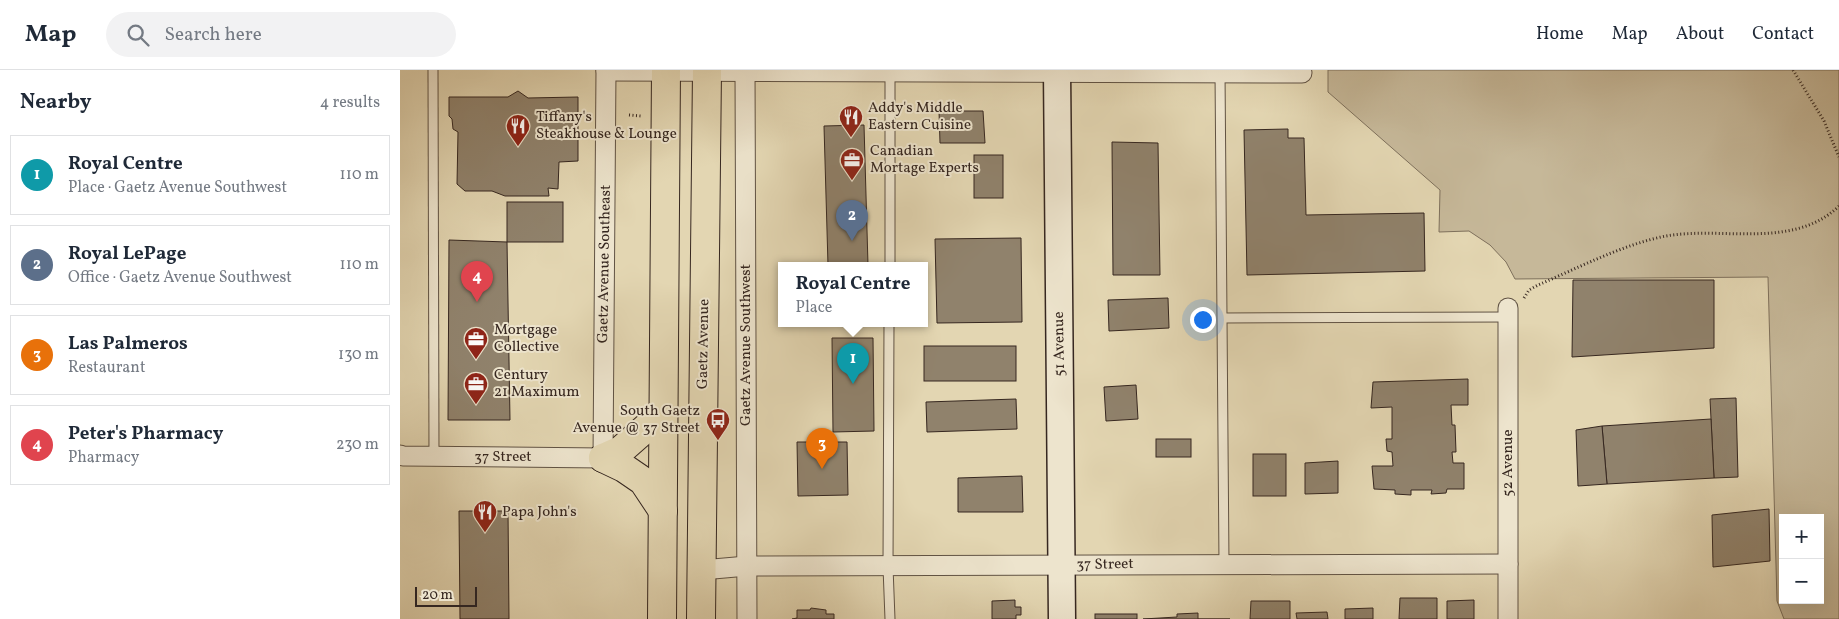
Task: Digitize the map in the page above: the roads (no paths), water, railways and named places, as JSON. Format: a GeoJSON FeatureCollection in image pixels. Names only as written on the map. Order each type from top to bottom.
{"type":"FeatureCollection","features":[{"type":"Feature","properties":{"kind":"main road"},"geometry":{"type":"LineString","coordinates":[[662,619],[666,71]]}},
{"type":"Feature","properties":{"kind":"main road","name":"Gaetz Avenue"},"geometry":{"type":"LineString","coordinates":[[701,619],[707,71]]}},
{"type":"Feature","properties":{"kind":"main road"},"geometry":{"type":"LineString","coordinates":[[603,458],[621,450],[663,414]]}},
{"type":"Feature","properties":{"kind":"main road"},"geometry":{"type":"LineString","coordinates":[[603,458],[624,468],[643,481],[663,511]]}},
{"type":"Feature","properties":{"kind":"street"},"geometry":{"type":"LineString","coordinates":[[606,70],[1220,71],[1302,73]]}},
{"type":"Feature","properties":{"kind":"street","name":"Gaetz Avenue Southeast"},"geometry":{"type":"LineString","coordinates":[[603,458],[606,70]]}},
{"type":"Feature","properties":{"kind":"street","name":"Gaetz Avenue Southwest"},"geometry":{"type":"LineString","coordinates":[[744,71],[747,619]]}},
{"type":"Feature","properties":{"kind":"street","name":"51 Avenue"},"geometry":{"type":"LineString","coordinates":[[1057,72],[1062,619]]}},
{"type":"Feature","properties":{"kind":"street","name":"52 Avenue"},"geometry":{"type":"LineString","coordinates":[[1508,312],[1508,619]]}},
{"type":"Feature","properties":{"kind":"street","name":"37 Street"},"geometry":{"type":"LineString","coordinates":[[402,456],[603,458]]}},
{"type":"Feature","properties":{"kind":"street","name":"37 Street"},"geometry":{"type":"LineString","coordinates":[[702,570],[747,566],[1508,564]]}},
{"type":"Feature","properties":{"kind":"lane"},"geometry":{"type":"LineString","coordinates":[[434,70],[434,456]]}},
{"type":"Feature","properties":{"kind":"lane"},"geometry":{"type":"LineString","coordinates":[[890,71],[890,262]]}},
{"type":"Feature","properties":{"kind":"lane"},"geometry":{"type":"LineString","coordinates":[[1220,71],[1224,564]]}},
{"type":"Feature","properties":{"kind":"lane"},"geometry":{"type":"LineString","coordinates":[[1223,318],[1508,312]]}},
{"type":"Feature","properties":{"kind":"lane"},"geometry":{"type":"LineString","coordinates":[[889,327],[888,567],[890,619]]}},
{"type":"Feature","properties":{"kind":"place","name":"Addy's Middle Eastern Cuisine"},"geometry":{"type":"Point","coordinates":[851,138]}},
{"type":"Feature","properties":{"kind":"place","name":"Tiffany's Steakhouse & Lounge"},"geometry":{"type":"Point","coordinates":[518,147]}},
{"type":"Feature","properties":{"kind":"place","name":"Canadian Mortage Experts"},"geometry":{"type":"Point","coordinates":[852,181]}},
{"type":"Feature","properties":{"kind":"place","name":"Royal LePage"},"geometry":{"type":"Point","coordinates":[852,241]}},
{"type":"Feature","properties":{"kind":"place","name":"Peter's Pharmacy"},"geometry":{"type":"Point","coordinates":[477,302]}},
{"type":"Feature","properties":{"kind":"place","name":"Mortgage Collective"},"geometry":{"type":"Point","coordinates":[476,360]}},
{"type":"Feature","properties":{"kind":"place","name":"Royal Centre"},"geometry":{"type":"Point","coordinates":[853,384]}},
{"type":"Feature","properties":{"kind":"place","name":"Century 21 Maximum"},"geometry":{"type":"Point","coordinates":[476,405]}},
{"type":"Feature","properties":{"kind":"place","name":"South Gaetz Avenue @ 37 Street"},"geometry":{"type":"Point","coordinates":[718,441]}},
{"type":"Feature","properties":{"kind":"place","name":"Las Palmeros"},"geometry":{"type":"Point","coordinates":[822,469]}},
{"type":"Feature","properties":{"kind":"place","name":"Papa John's"},"geometry":{"type":"Point","coordinates":[485,533]}}]}
